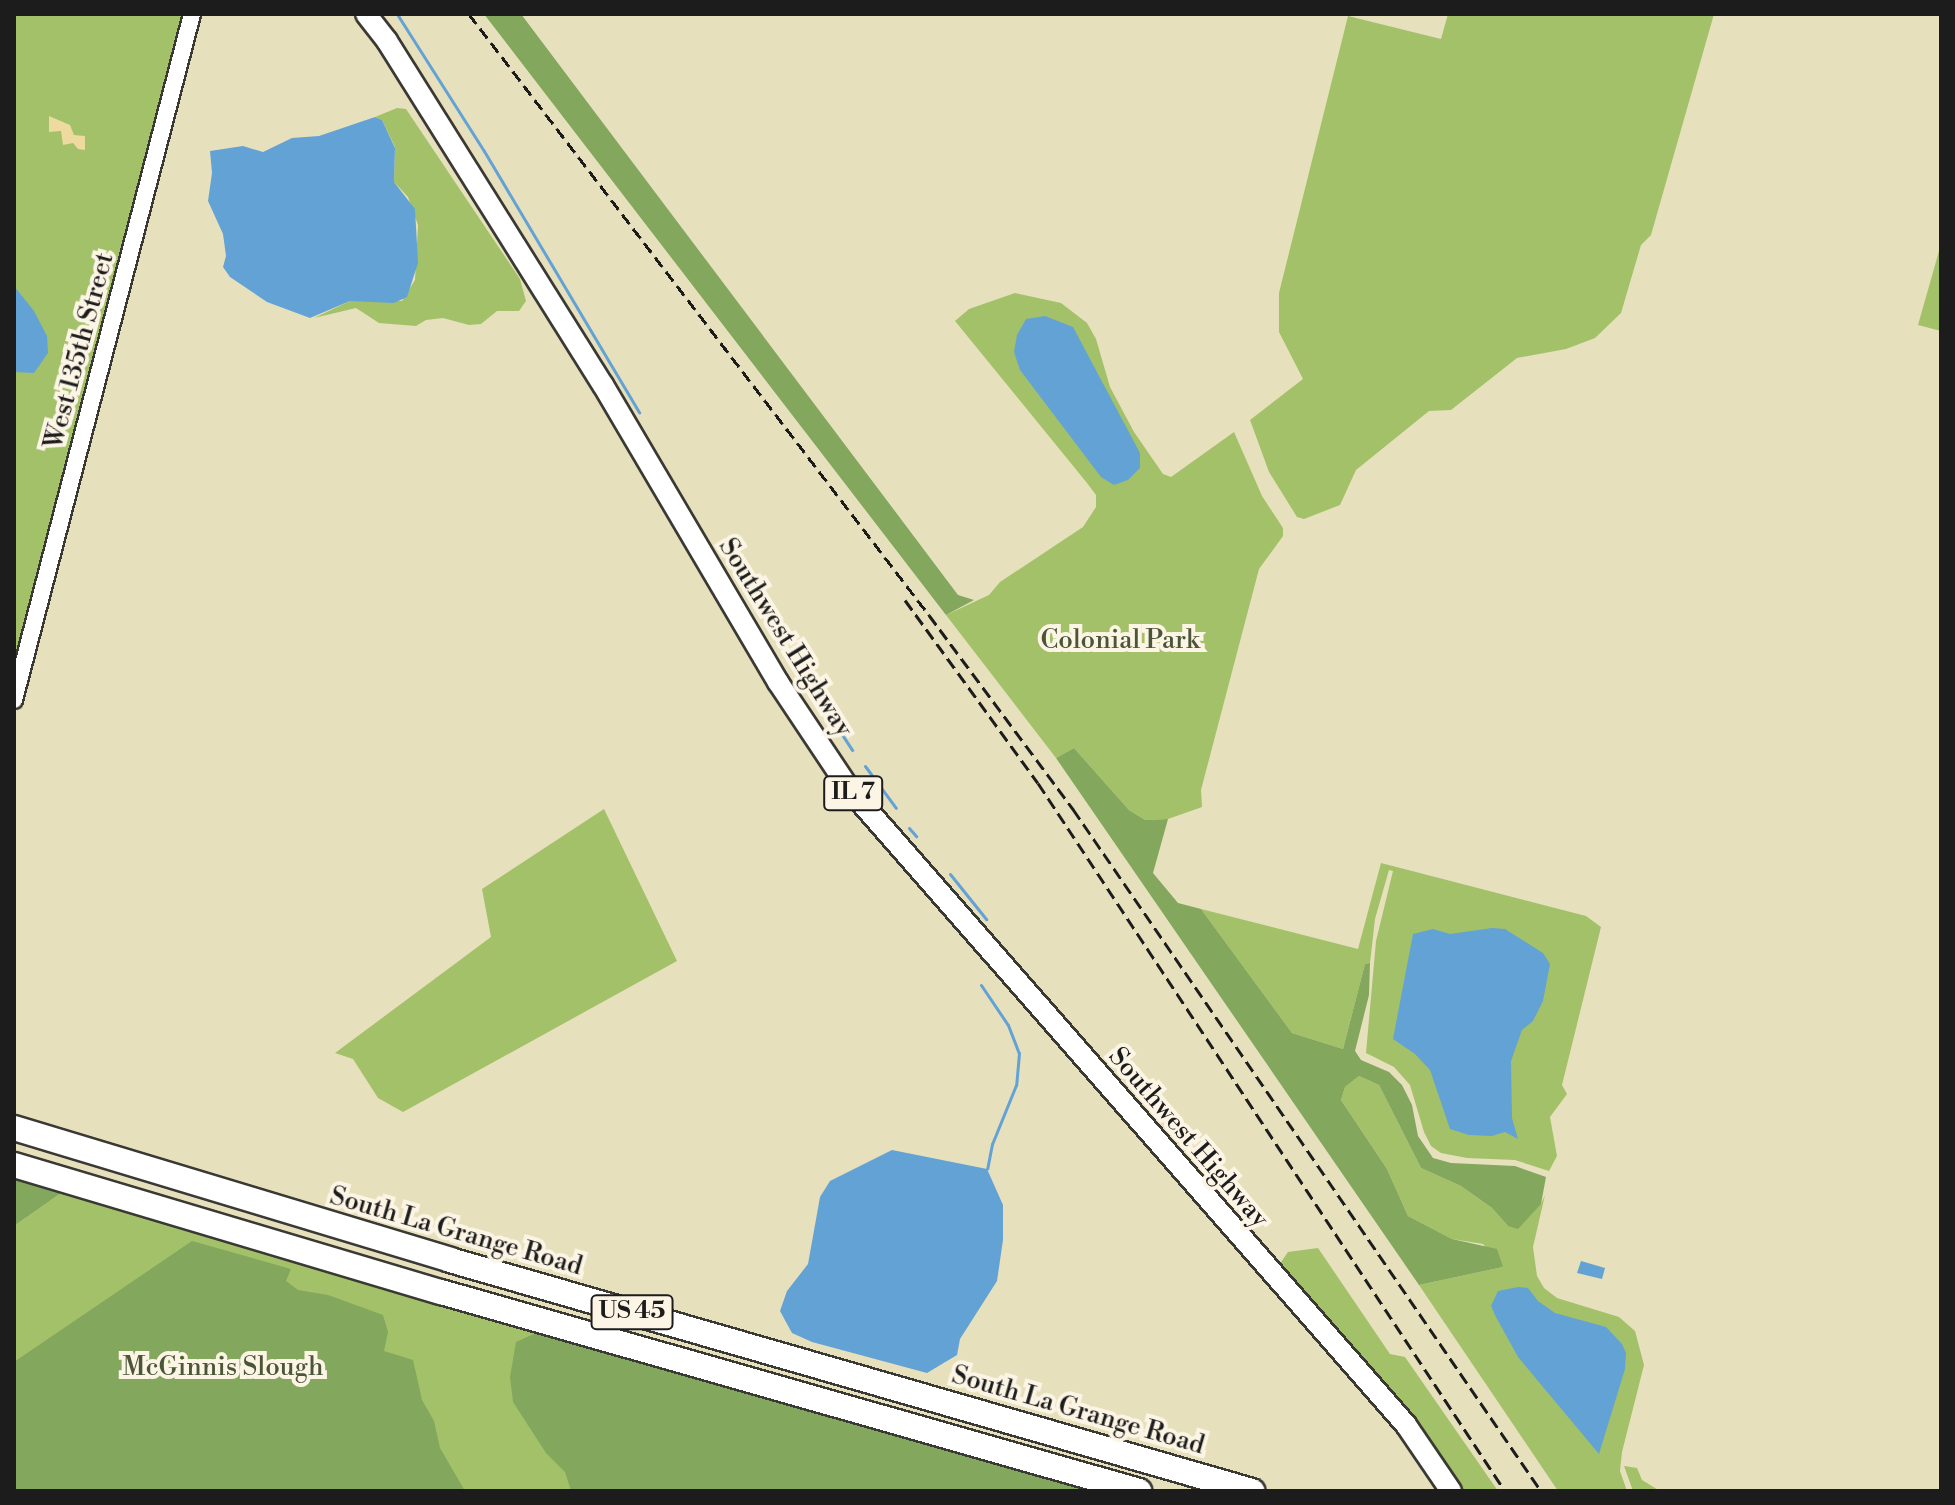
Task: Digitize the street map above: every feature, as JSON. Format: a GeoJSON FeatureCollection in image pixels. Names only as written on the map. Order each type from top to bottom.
{"type":"FeatureCollection","features":[{"type":"Feature","properties":{"kind":"highway","name":"South La Grange Road"},"geometry":{"type":"LineString","coordinates":[[14,1128],[450,1260],[1252,1491]]}},
{"type":"Feature","properties":{"kind":"highway","name":"US 45"},"geometry":{"type":"LineString","coordinates":[[14,1165],[441,1292],[1139,1491]]}},
{"type":"Feature","properties":{"kind":"main road","name":"Southwest Highway"},"geometry":{"type":"LineString","coordinates":[[366,14],[387,41],[603,385],[778,682],[850,790],[1387,1404],[1451,1491]]}},
{"type":"Feature","properties":{"kind":"street","name":"West 135th Street"},"geometry":{"type":"LineString","coordinates":[[14,700],[192,14]]}},
{"type":"Feature","properties":{"kind":"green space"},"geometry":{"type":"Polygon","coordinates":[[[14,14],[183,14],[14,677],[14,14]]]}},
{"type":"Feature","properties":{"kind":"green space"},"geometry":{"type":"Polygon","coordinates":[[[484,14],[521,14],[958,595],[974,600],[946,615],[484,14]]]}},
{"type":"Feature","properties":{"kind":"green space"},"geometry":{"type":"Polygon","coordinates":[[[1448,14],[1714,14],[1651,235],[1641,245],[1621,313],[1595,338],[1566,349],[1517,358],[1451,410],[1429,411],[1356,470],[1340,505],[1304,519],[1297,517],[1269,472],[1250,420],[1303,379],[1279,332],[1279,293],[1348,16],[1441,39],[1448,14]]]}},
{"type":"Feature","properties":{"kind":"green space"},"geometry":{"type":"Polygon","coordinates":[[[397,108],[406,109],[520,279],[526,301],[519,311],[497,311],[481,324],[469,325],[443,318],[426,320],[416,326],[379,323],[356,308],[314,318],[350,301],[402,301],[415,280],[418,225],[408,197],[394,182],[395,147],[382,120],[375,117],[397,108]]]}},
{"type":"Feature","properties":{"kind":"green space"},"geometry":{"type":"Polygon","coordinates":[[[1941,244],[1941,331],[1918,325],[1941,244]]]}},
{"type":"Feature","properties":{"kind":"green space","name":"Colonial Park"},"geometry":{"type":"Polygon","coordinates":[[[1015,293],[1061,303],[1087,323],[1096,339],[1110,387],[1134,432],[1163,474],[1171,477],[1234,432],[1262,496],[1283,528],[1283,536],[1259,569],[1201,790],[1202,807],[1168,819],[1145,820],[1129,810],[1074,748],[1056,758],[946,615],[989,595],[1000,582],[1083,527],[1096,507],[1096,495],[1087,483],[955,321],[969,309],[1015,293]]]}},
{"type":"Feature","properties":{"kind":"green space"},"geometry":{"type":"Polygon","coordinates":[[[1074,748],[1129,810],[1145,820],[1168,819],[1153,873],[1178,903],[1201,909],[1292,1033],[1343,1049],[1365,964],[1370,963],[1369,995],[1355,1051],[1361,1060],[1389,1072],[1402,1085],[1412,1105],[1418,1136],[1433,1158],[1451,1163],[1515,1166],[1546,1177],[1541,1204],[1518,1229],[1508,1226],[1492,1208],[1461,1186],[1421,1168],[1379,1085],[1359,1076],[1345,1087],[1341,1100],[1387,1169],[1408,1216],[1452,1239],[1497,1249],[1503,1267],[1419,1285],[1056,758],[1074,748]]]}},
{"type":"Feature","properties":{"kind":"green space"},"geometry":{"type":"Polygon","coordinates":[[[604,809],[677,961],[403,1112],[378,1098],[353,1059],[335,1053],[491,937],[482,889],[604,809]]]}},
{"type":"Feature","properties":{"kind":"green space"},"geometry":{"type":"Polygon","coordinates":[[[1381,863],[1586,916],[1601,927],[1562,1085],[1567,1094],[1550,1117],[1557,1156],[1549,1171],[1515,1160],[1467,1158],[1441,1153],[1431,1146],[1424,1132],[1410,1085],[1394,1067],[1366,1053],[1376,941],[1393,871],[1389,870],[1375,919],[1370,963],[1365,964],[1343,1049],[1292,1033],[1201,909],[1358,949],[1381,863]]]}},
{"type":"Feature","properties":{"kind":"green space"},"geometry":{"type":"Polygon","coordinates":[[[1359,1076],[1379,1085],[1421,1168],[1461,1186],[1492,1208],[1508,1226],[1541,1204],[1545,1195],[1533,1247],[1537,1276],[1544,1288],[1557,1298],[1619,1317],[1635,1331],[1644,1365],[1622,1452],[1620,1471],[1627,1491],[1558,1491],[1419,1285],[1503,1267],[1483,1244],[1452,1239],[1408,1216],[1387,1169],[1341,1100],[1345,1087],[1359,1076]]]}},
{"type":"Feature","properties":{"kind":"green space"},"geometry":{"type":"Polygon","coordinates":[[[14,1177],[64,1191],[14,1226],[14,1177]]]}},
{"type":"Feature","properties":{"kind":"green space","name":"McGinnis Slough"},"geometry":{"type":"Polygon","coordinates":[[[64,1191],[536,1333],[1095,1491],[14,1491],[14,1226],[64,1191]]]}},
{"type":"Feature","properties":{"kind":"green space"},"geometry":{"type":"Polygon","coordinates":[[[192,1241],[291,1269],[286,1281],[298,1290],[328,1295],[383,1315],[388,1332],[384,1351],[413,1360],[422,1400],[434,1421],[440,1448],[465,1491],[14,1491],[14,1362],[192,1241]]]}},
{"type":"Feature","properties":{"kind":"green space"},"geometry":{"type":"Polygon","coordinates":[[[1318,1248],[1390,1354],[1405,1357],[1498,1491],[1461,1491],[1277,1268],[1288,1252],[1318,1248]]]}},
{"type":"Feature","properties":{"kind":"green space"},"geometry":{"type":"Polygon","coordinates":[[[536,1333],[1095,1491],[571,1491],[565,1472],[546,1453],[513,1402],[510,1377],[516,1342],[536,1333]]]}},
{"type":"Feature","properties":{"kind":"green space"},"geometry":{"type":"Polygon","coordinates":[[[1624,1466],[1637,1468],[1642,1480],[1660,1491],[1633,1491],[1624,1466]]]}},
{"type":"Feature","properties":{"kind":"sand"},"geometry":{"type":"Polygon","coordinates":[[[49,116],[70,125],[74,135],[85,136],[85,150],[78,149],[73,143],[63,145],[61,131],[49,132],[49,116]]]}},
{"type":"Feature","properties":{"kind":"water"},"geometry":{"type":"Polygon","coordinates":[[[375,117],[382,120],[395,148],[394,182],[415,209],[418,263],[407,297],[394,303],[350,301],[310,318],[267,302],[230,277],[223,267],[226,256],[223,234],[208,201],[212,173],[210,151],[243,146],[263,152],[292,138],[319,136],[375,117]]]}},
{"type":"Feature","properties":{"kind":"water"},"geometry":{"type":"Polygon","coordinates":[[[14,286],[34,311],[47,336],[48,353],[34,373],[14,372],[14,286]]]}},
{"type":"Feature","properties":{"kind":"water"},"geometry":{"type":"Polygon","coordinates":[[[1045,316],[1073,327],[1140,453],[1140,468],[1128,480],[1114,485],[1101,477],[1020,370],[1014,352],[1017,335],[1026,319],[1045,316]]]}},
{"type":"Feature","properties":{"kind":"water"},"geometry":{"type":"Polygon","coordinates":[[[1433,929],[1450,934],[1505,929],[1543,953],[1550,964],[1543,1001],[1533,1021],[1522,1030],[1511,1061],[1512,1118],[1518,1139],[1505,1132],[1492,1136],[1469,1135],[1450,1129],[1430,1070],[1415,1054],[1393,1039],[1413,934],[1433,929]]]}},
{"type":"Feature","properties":{"kind":"water"},"geometry":{"type":"Polygon","coordinates":[[[892,1150],[987,1169],[1003,1205],[1003,1240],[997,1281],[960,1339],[957,1355],[927,1373],[812,1342],[792,1333],[780,1311],[787,1291],[808,1264],[820,1197],[830,1181],[892,1150]]]}},
{"type":"Feature","properties":{"kind":"water"},"geometry":{"type":"Polygon","coordinates":[[[1581,1261],[1605,1268],[1602,1279],[1577,1273],[1581,1261]]]}},
{"type":"Feature","properties":{"kind":"water"},"geometry":{"type":"Polygon","coordinates":[[[1528,1288],[1538,1301],[1555,1313],[1606,1327],[1622,1344],[1626,1353],[1625,1369],[1599,1454],[1518,1357],[1496,1317],[1491,1306],[1498,1291],[1528,1288]]]}},
{"type":"Feature","properties":{"kind":"waterway"},"geometry":{"type":"LineString","coordinates":[[397,14],[484,151],[639,412]]}},
{"type":"Feature","properties":{"kind":"waterway"},"geometry":{"type":"LineString","coordinates":[[755,601],[852,750]]}},
{"type":"Feature","properties":{"kind":"waterway"},"geometry":{"type":"LineString","coordinates":[[865,766],[896,808]]}},
{"type":"Feature","properties":{"kind":"waterway"},"geometry":{"type":"LineString","coordinates":[[909,828],[916,836]]}},
{"type":"Feature","properties":{"kind":"waterway"},"geometry":{"type":"LineString","coordinates":[[950,874],[986,919]]}},
{"type":"Feature","properties":{"kind":"waterway"},"geometry":{"type":"LineString","coordinates":[[981,985],[1008,1025],[1019,1053],[1016,1085],[992,1144],[987,1169]]}},
{"type":"Feature","properties":{"kind":"railway"},"geometry":{"type":"LineString","coordinates":[[469,14],[929,615],[1073,809],[1541,1491]]}},
{"type":"Feature","properties":{"kind":"railway"},"geometry":{"type":"LineString","coordinates":[[905,600],[1038,783],[1505,1491]]}}]}
